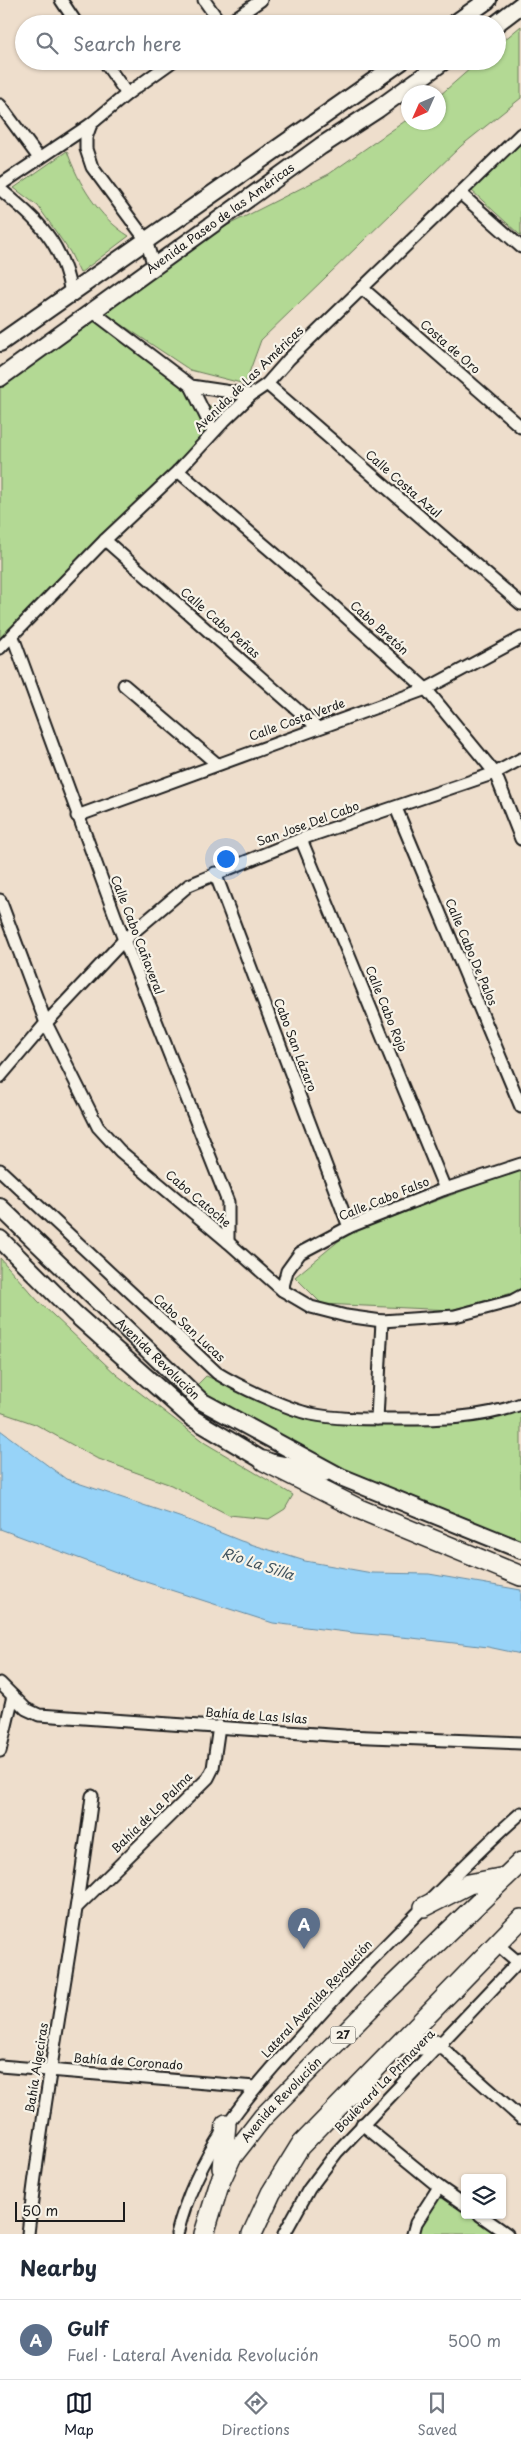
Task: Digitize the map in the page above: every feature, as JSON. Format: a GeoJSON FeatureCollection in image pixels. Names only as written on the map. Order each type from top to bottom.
{"type":"FeatureCollection","features":[{"type":"Feature","properties":{"kind":"main road"},"geometry":{"type":"LineString","coordinates":[[264,1461],[360,1508],[521,1576]]}},
{"type":"Feature","properties":{"kind":"main road","name":"Avenida Revolución"},"geometry":{"type":"LineString","coordinates":[[204,2234],[220,2182],[231,2158],[246,2137],[288,2089],[520,1861]]}},
{"type":"Feature","properties":{"kind":"main road"},"geometry":{"type":"LineString","coordinates":[[424,1908],[470,1884],[505,1876]]}},
{"type":"Feature","properties":{"kind":"main road"},"geometry":{"type":"LineString","coordinates":[[252,2234],[271,2193],[300,2146],[348,2094],[400,2046],[518,1928]]}},
{"type":"Feature","properties":{"kind":"main road"},"geometry":{"type":"LineString","coordinates":[[400,2046],[439,2045]]}},
{"type":"Feature","properties":{"kind":"main road"},"geometry":{"type":"LineString","coordinates":[[220,2182],[225,2155],[226,2124]]}},
{"type":"Feature","properties":{"kind":"street"},"geometry":{"type":"LineString","coordinates":[[60,0],[71,15]]}},
{"type":"Feature","properties":{"kind":"street"},"geometry":{"type":"LineString","coordinates":[[204,0],[215,15]]}},
{"type":"Feature","properties":{"kind":"street"},"geometry":{"type":"LineString","coordinates":[[240,15],[261,0]]}},
{"type":"Feature","properties":{"kind":"street"},"geometry":{"type":"LineString","coordinates":[[467,15],[488,0]]}},
{"type":"Feature","properties":{"kind":"street"},"geometry":{"type":"LineString","coordinates":[[506,16],[521,5]]}},
{"type":"Feature","properties":{"kind":"street"},"geometry":{"type":"LineString","coordinates":[[110,70],[127,94]]}},
{"type":"Feature","properties":{"kind":"street"},"geometry":{"type":"LineString","coordinates":[[71,293],[62,256],[43,228],[0,187],[39,158],[91,124],[127,94],[160,70]]}},
{"type":"Feature","properties":{"kind":"street","name":"Avenida Paseo de las Américas"},"geometry":{"type":"LineString","coordinates":[[0,343],[389,70]]}},
{"type":"Feature","properties":{"kind":"street","name":"Avenida Paseo de las Américas"},"geometry":{"type":"LineString","coordinates":[[0,378],[321,146],[378,109],[432,70]]}},
{"type":"Feature","properties":{"kind":"street"},"geometry":{"type":"LineString","coordinates":[[0,105],[39,158]]}},
{"type":"Feature","properties":{"kind":"street"},"geometry":{"type":"LineString","coordinates":[[91,124],[86,138],[86,149],[92,167],[146,240],[154,267]]}},
{"type":"Feature","properties":{"kind":"street","name":"Avenida de Las Américas"},"geometry":{"type":"LineString","coordinates":[[0,648],[13,637],[105,540],[178,471],[213,431],[251,395],[267,384],[289,359],[521,134]]}},
{"type":"Feature","properties":{"kind":"street"},"geometry":{"type":"LineString","coordinates":[[461,194],[521,247]]}},
{"type":"Feature","properties":{"kind":"street","name":"Costa de Oro"},"geometry":{"type":"LineString","coordinates":[[362,288],[521,428]]}},
{"type":"Feature","properties":{"kind":"street"},"geometry":{"type":"LineString","coordinates":[[92,311],[191,386],[213,431]]}},
{"type":"Feature","properties":{"kind":"street","name":"Calle Costa Azul"},"geometry":{"type":"LineString","coordinates":[[267,384],[521,604]]}},
{"type":"Feature","properties":{"kind":"street"},"geometry":{"type":"LineString","coordinates":[[191,386],[251,395]]}},
{"type":"Feature","properties":{"kind":"street","name":"Cabo Bretón"},"geometry":{"type":"LineString","coordinates":[[178,471],[297,573],[426,689],[495,773],[521,839]]}},
{"type":"Feature","properties":{"kind":"street","name":"Calle Cabo Peñas"},"geometry":{"type":"LineString","coordinates":[[105,540],[317,727]]}},
{"type":"Feature","properties":{"kind":"street","name":"Calle Cabo Cañaveral"},"geometry":{"type":"LineString","coordinates":[[13,637],[124,940],[228,1202],[228,1242]]}},
{"type":"Feature","properties":{"kind":"street","name":"Calle Costa Verde"},"geometry":{"type":"LineString","coordinates":[[77,816],[317,727],[426,689],[521,638]]}},
{"type":"Feature","properties":{"kind":"street"},"geometry":{"type":"LineString","coordinates":[[124,685],[216,764]]}},
{"type":"Feature","properties":{"kind":"street","name":"San Jose Del Cabo"},"geometry":{"type":"LineString","coordinates":[[0,1077],[46,1022],[124,940],[189,885],[301,839],[495,773],[521,759]]}},
{"type":"Feature","properties":{"kind":"street","name":"Calle Cabo De Palos"},"geometry":{"type":"LineString","coordinates":[[396,808],[521,1108]]}},
{"type":"Feature","properties":{"kind":"street","name":"Calle Cabo Rojo"},"geometry":{"type":"LineString","coordinates":[[301,839],[446,1189]]}},
{"type":"Feature","properties":{"kind":"street","name":"Cabo San Lázaro"},"geometry":{"type":"LineString","coordinates":[[215,873],[350,1227]]}},
{"type":"Feature","properties":{"kind":"street","name":"Cabo Catoche"},"geometry":{"type":"LineString","coordinates":[[0,900],[46,1022],[98,1127],[120,1151],[282,1290],[311,1307],[346,1316],[382,1321],[455,1316],[512,1301],[521,1296]]}},
{"type":"Feature","properties":{"kind":"street","name":"Calle Cabo Falso"},"geometry":{"type":"LineString","coordinates":[[282,1290],[287,1271],[300,1253],[350,1227],[446,1189],[521,1164]]}},
{"type":"Feature","properties":{"kind":"street","name":"Cabo San Lucas"},"geometry":{"type":"LineString","coordinates":[[0,1170],[226,1378],[308,1414],[330,1418],[454,1419],[506,1409],[521,1404]]}},
{"type":"Feature","properties":{"kind":"street","name":"Avenida Revolución"},"geometry":{"type":"LineString","coordinates":[[0,1207],[201,1401],[341,1477],[521,1550]]}},
{"type":"Feature","properties":{"kind":"street","name":"Avenida Revolución"},"geometry":{"type":"LineString","coordinates":[[0,1239],[74,1313],[192,1418],[264,1461],[341,1477]]}},
{"type":"Feature","properties":{"kind":"street"},"geometry":{"type":"LineString","coordinates":[[377,1419],[382,1321]]}},
{"type":"Feature","properties":{"kind":"street","name":"Bahía de Las Islas"},"geometry":{"type":"LineString","coordinates":[[0,1683],[26,1709],[39,1715],[346,1736],[521,1743]]}},
{"type":"Feature","properties":{"kind":"street"},"geometry":{"type":"LineString","coordinates":[[0,1751],[13,1696]]}},
{"type":"Feature","properties":{"kind":"street","name":"Bahía de La Palma"},"geometry":{"type":"LineString","coordinates":[[78,1906],[208,1778],[213,1768],[219,1726]]}},
{"type":"Feature","properties":{"kind":"street","name":"Bahía Algeciras"},"geometry":{"type":"LineString","coordinates":[[28,2234],[50,2070],[78,1906],[92,1796]]}},
{"type":"Feature","properties":{"kind":"street","name":"Lateral Avenida Revolución"},"geometry":{"type":"LineString","coordinates":[[177,2234],[198,2172],[226,2124],[255,2087],[359,1973],[490,1840],[521,1813]]}},
{"type":"Feature","properties":{"kind":"street"},"geometry":{"type":"LineString","coordinates":[[498,1946],[519,1960]]}},
{"type":"Feature","properties":{"kind":"street","name":"Boulevard La Primavera"},"geometry":{"type":"LineString","coordinates":[[284,2234],[295,2211],[323,2169],[362,2124],[519,1960]]}},
{"type":"Feature","properties":{"kind":"street"},"geometry":{"type":"LineString","coordinates":[[439,2045],[521,2118]]}},
{"type":"Feature","properties":{"kind":"street","name":"Bahía de Coronado"},"geometry":{"type":"LineString","coordinates":[[0,2066],[255,2087]]}},
{"type":"Feature","properties":{"kind":"street"},"geometry":{"type":"LineString","coordinates":[[362,2124],[439,2187],[461,2202]]}},
{"type":"Feature","properties":{"kind":"street"},"geometry":{"type":"LineString","coordinates":[[413,2234],[416,2222],[439,2187]]}},
{"type":"Feature","properties":{"kind":"street"},"geometry":{"type":"LineString","coordinates":[[486,2219],[507,2234]]}},
{"type":"Feature","properties":{"kind":"green space"},"geometry":{"type":"Polygon","coordinates":[[[521,26],[521,98],[461,146],[261,340],[245,384],[190,370],[100,310],[177,251],[329,174],[401,124],[401,130],[446,130],[446,90],[469,70],[506,70],[506,38],[521,26]]]}},
{"type":"Feature","properties":{"kind":"green space"},"geometry":{"type":"Polygon","coordinates":[[[521,141],[521,236],[471,190],[521,141]]]}},
{"type":"Feature","properties":{"kind":"green space"},"geometry":{"type":"Polygon","coordinates":[[[67,151],[77,175],[99,210],[108,220],[129,236],[80,273],[70,252],[38,206],[14,188],[67,151]]]}},
{"type":"Feature","properties":{"kind":"green space"},"geometry":{"type":"Polygon","coordinates":[[[89,311],[224,418],[0,642],[0,375],[89,311]]]}},
{"type":"Feature","properties":{"kind":"green space"},"geometry":{"type":"Polygon","coordinates":[[[521,1169],[521,1287],[516,1292],[451,1310],[322,1304],[295,1277],[347,1234],[521,1169]]]}},
{"type":"Feature","properties":{"kind":"green space"},"geometry":{"type":"Polygon","coordinates":[[[0,1258],[38,1301],[117,1375],[205,1443],[293,1495],[285,1509],[269,1519],[229,1515],[171,1485],[96,1458],[35,1424],[0,1412],[0,1258]]]}},
{"type":"Feature","properties":{"kind":"green space"},"geometry":{"type":"Polygon","coordinates":[[[206,1376],[315,1419],[453,1423],[521,1407],[521,1541],[482,1533],[342,1476],[187,1395],[206,1376]]]}},
{"type":"Feature","properties":{"kind":"green space"},"geometry":{"type":"Polygon","coordinates":[[[439,2187],[461,2202],[461,2219],[486,2219],[507,2234],[413,2234],[439,2187]]]}},
{"type":"Feature","properties":{"kind":"water","name":"Río La Silla"},"geometry":{"type":"Polygon","coordinates":[[[0,1430],[66,1479],[191,1521],[241,1541],[305,1561],[372,1573],[429,1574],[521,1590],[521,1654],[488,1647],[273,1623],[124,1575],[0,1529],[0,1430]]]}},
{"type":"Feature","properties":{"kind":"place","name":"Gulf"},"geometry":{"type":"Point","coordinates":[304,1949]}}]}
